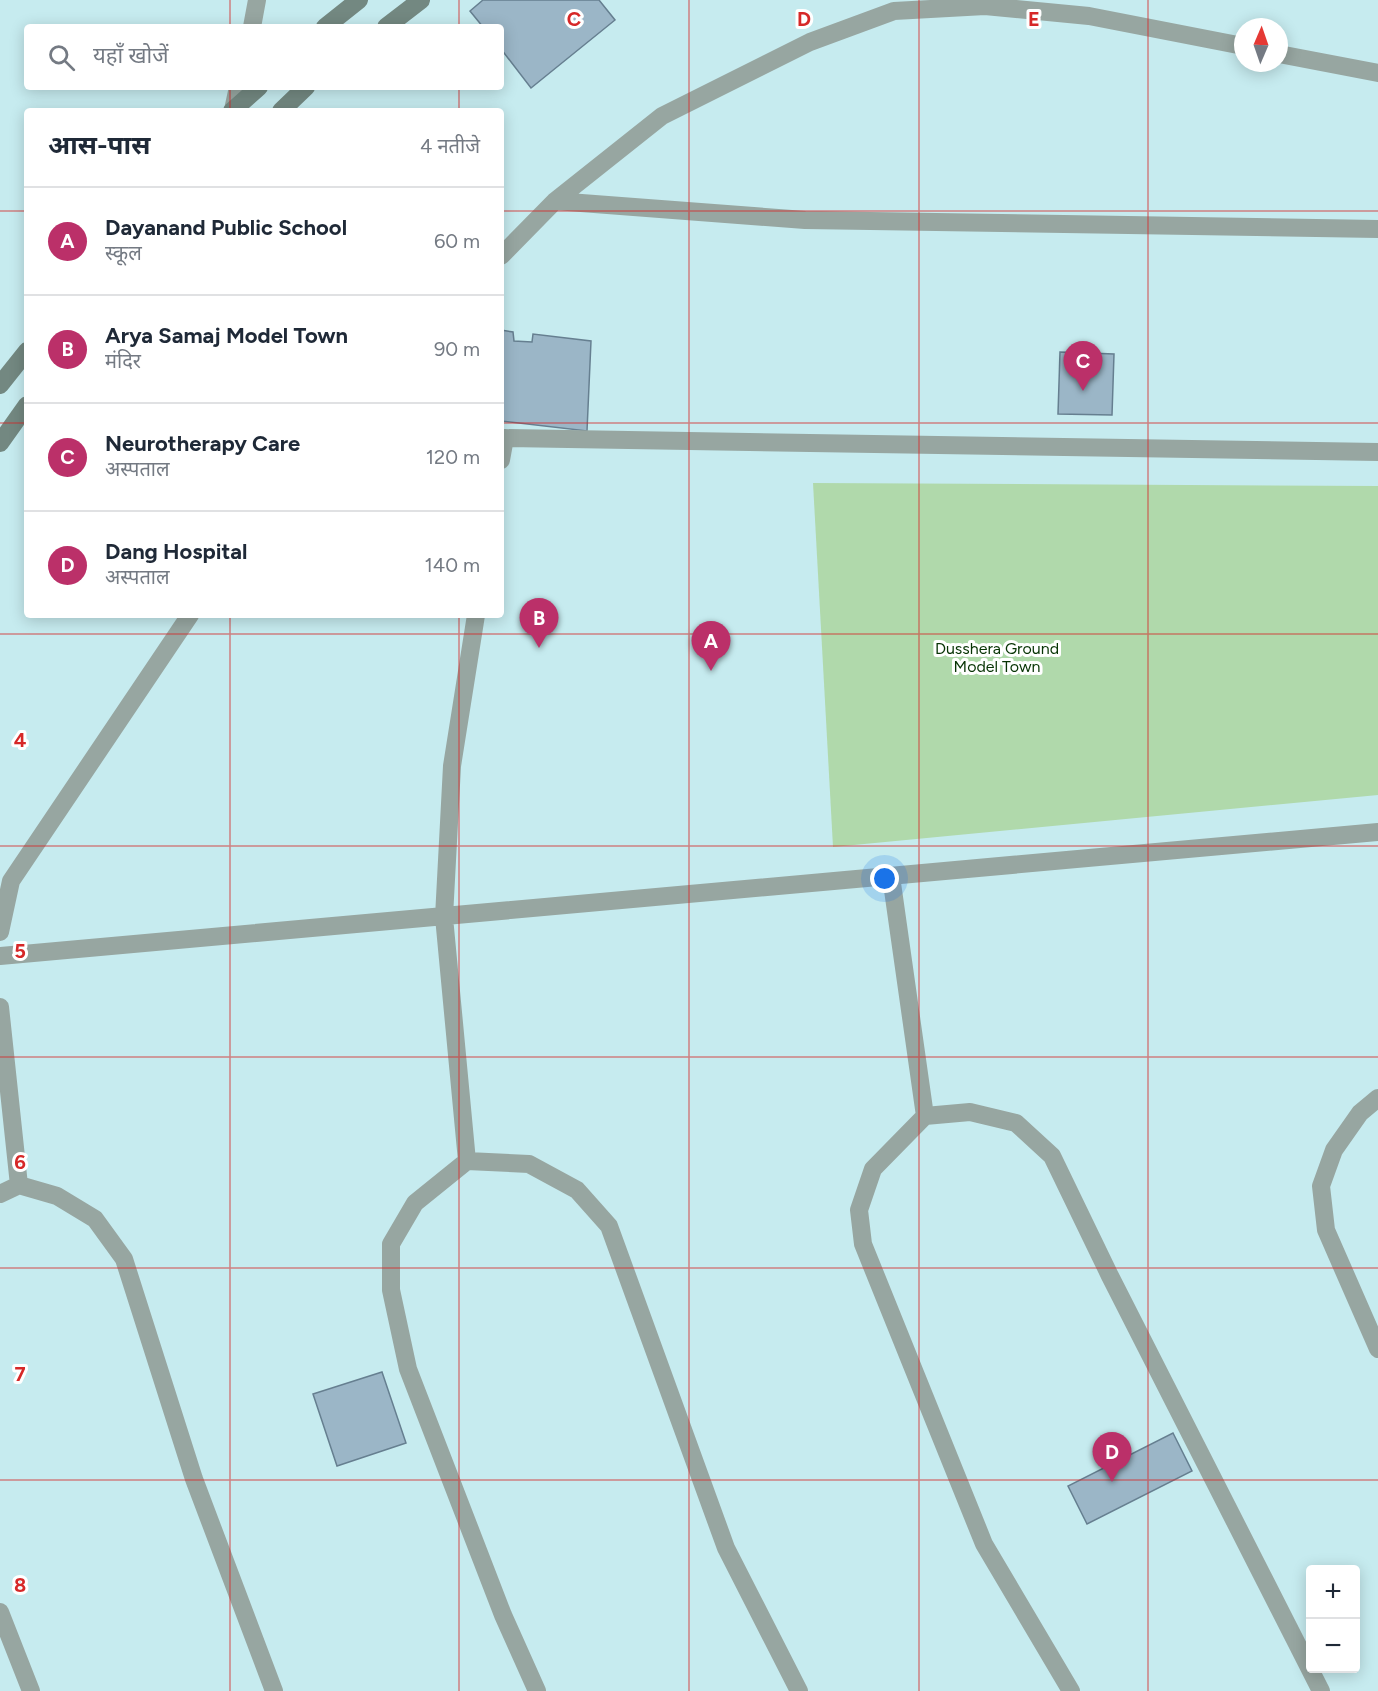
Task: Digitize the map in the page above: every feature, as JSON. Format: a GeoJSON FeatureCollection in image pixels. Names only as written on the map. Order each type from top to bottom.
{"type":"FeatureCollection","features":[{"type":"Feature","properties":{"kind":"street"},"geometry":{"type":"LineString","coordinates":[[253,24],[257,0]]}},
{"type":"Feature","properties":{"kind":"street"},"geometry":{"type":"LineString","coordinates":[[329,24],[358,0]]}},
{"type":"Feature","properties":{"kind":"street"},"geometry":{"type":"LineString","coordinates":[[390,24],[421,0]]}},
{"type":"Feature","properties":{"kind":"street"},"geometry":{"type":"LineString","coordinates":[[504,253],[555,201],[662,116],[810,42],[894,11],[985,6],[1089,16],[1234,44]]}},
{"type":"Feature","properties":{"kind":"street"},"geometry":{"type":"LineString","coordinates":[[1288,56],[1378,73]]}},
{"type":"Feature","properties":{"kind":"street"},"geometry":{"type":"LineString","coordinates":[[234,108],[237,90]]}},
{"type":"Feature","properties":{"kind":"street"},"geometry":{"type":"LineString","coordinates":[[236,108],[256,90]]}},
{"type":"Feature","properties":{"kind":"street"},"geometry":{"type":"LineString","coordinates":[[284,108],[303,90]]}},
{"type":"Feature","properties":{"kind":"street"},"geometry":{"type":"LineString","coordinates":[[555,201],[805,220],[1378,229]]}},
{"type":"Feature","properties":{"kind":"street"},"geometry":{"type":"LineString","coordinates":[[0,385],[24,355]]}},
{"type":"Feature","properties":{"kind":"street"},"geometry":{"type":"LineString","coordinates":[[0,443],[24,409]]}},
{"type":"Feature","properties":{"kind":"street"},"geometry":{"type":"LineString","coordinates":[[504,438],[1378,452]]}},
{"type":"Feature","properties":{"kind":"street"},"geometry":{"type":"LineString","coordinates":[[0,932],[11,880],[188,618]]}},
{"type":"Feature","properties":{"kind":"street"},"geometry":{"type":"LineString","coordinates":[[467,1161],[444,917],[452,766],[476,618]]}},
{"type":"Feature","properties":{"kind":"street"},"geometry":{"type":"LineString","coordinates":[[0,956],[1378,832]]}},
{"type":"Feature","properties":{"kind":"street"},"geometry":{"type":"LineString","coordinates":[[891,876],[926,1116]]}},
{"type":"Feature","properties":{"kind":"street"},"geometry":{"type":"LineString","coordinates":[[0,1008],[19,1185]]}},
{"type":"Feature","properties":{"kind":"street"},"geometry":{"type":"LineString","coordinates":[[1378,1098],[1360,1113],[1334,1150],[1321,1186],[1326,1230],[1378,1349]]}},
{"type":"Feature","properties":{"kind":"street"},"geometry":{"type":"LineString","coordinates":[[1071,1691],[984,1544],[863,1244],[859,1210],[873,1169],[926,1116],[970,1112],[1016,1124],[1052,1156],[1110,1276],[1321,1691]]}},
{"type":"Feature","properties":{"kind":"street"},"geometry":{"type":"LineString","coordinates":[[537,1691],[503,1615],[408,1369],[391,1290],[391,1244],[415,1203],[467,1161],[529,1164],[577,1190],[609,1226],[726,1548],[799,1691]]}},
{"type":"Feature","properties":{"kind":"street"},"geometry":{"type":"LineString","coordinates":[[0,1194],[19,1185],[57,1196],[95,1220],[124,1259],[194,1479],[274,1691]]}},
{"type":"Feature","properties":{"kind":"street"},"geometry":{"type":"LineString","coordinates":[[0,1612],[32,1691]]}},
{"type":"Feature","properties":{"kind":"green space","name":"Dusshera Ground Model Town"},"geometry":{"type":"Polygon","coordinates":[[[813,483],[1378,486],[1378,795],[833,847],[813,483]]]}},
{"type":"Feature","properties":{"kind":"building"},"geometry":{"type":"Polygon","coordinates":[[[483,0],[599,0],[615,20],[531,88],[504,53],[504,24],[481,24],[470,11],[483,0]]]}},
{"type":"Feature","properties":{"kind":"building"},"geometry":{"type":"Polygon","coordinates":[[[504,330],[513,332],[514,341],[532,342],[533,334],[591,341],[587,431],[504,421],[504,330]]]}},
{"type":"Feature","properties":{"kind":"building"},"geometry":{"type":"Polygon","coordinates":[[[1060,352],[1114,354],[1112,415],[1058,414],[1060,352]]]}},
{"type":"Feature","properties":{"kind":"building"},"geometry":{"type":"Polygon","coordinates":[[[382,1372],[406,1443],[337,1466],[313,1394],[382,1372]]]}},
{"type":"Feature","properties":{"kind":"building"},"geometry":{"type":"Polygon","coordinates":[[[1173,1433],[1192,1471],[1087,1524],[1068,1486],[1173,1433]]]}},
{"type":"Feature","properties":{"kind":"place","name":"Neurotherapy Care"},"geometry":{"type":"Point","coordinates":[1083,391]}},
{"type":"Feature","properties":{"kind":"place","name":"Arya Samaj Model Town"},"geometry":{"type":"Point","coordinates":[539,648]}},
{"type":"Feature","properties":{"kind":"place","name":"Dayanand Public School"},"geometry":{"type":"Point","coordinates":[711,671]}},
{"type":"Feature","properties":{"kind":"place","name":"Dang Hospital"},"geometry":{"type":"Point","coordinates":[1112,1482]}}]}
